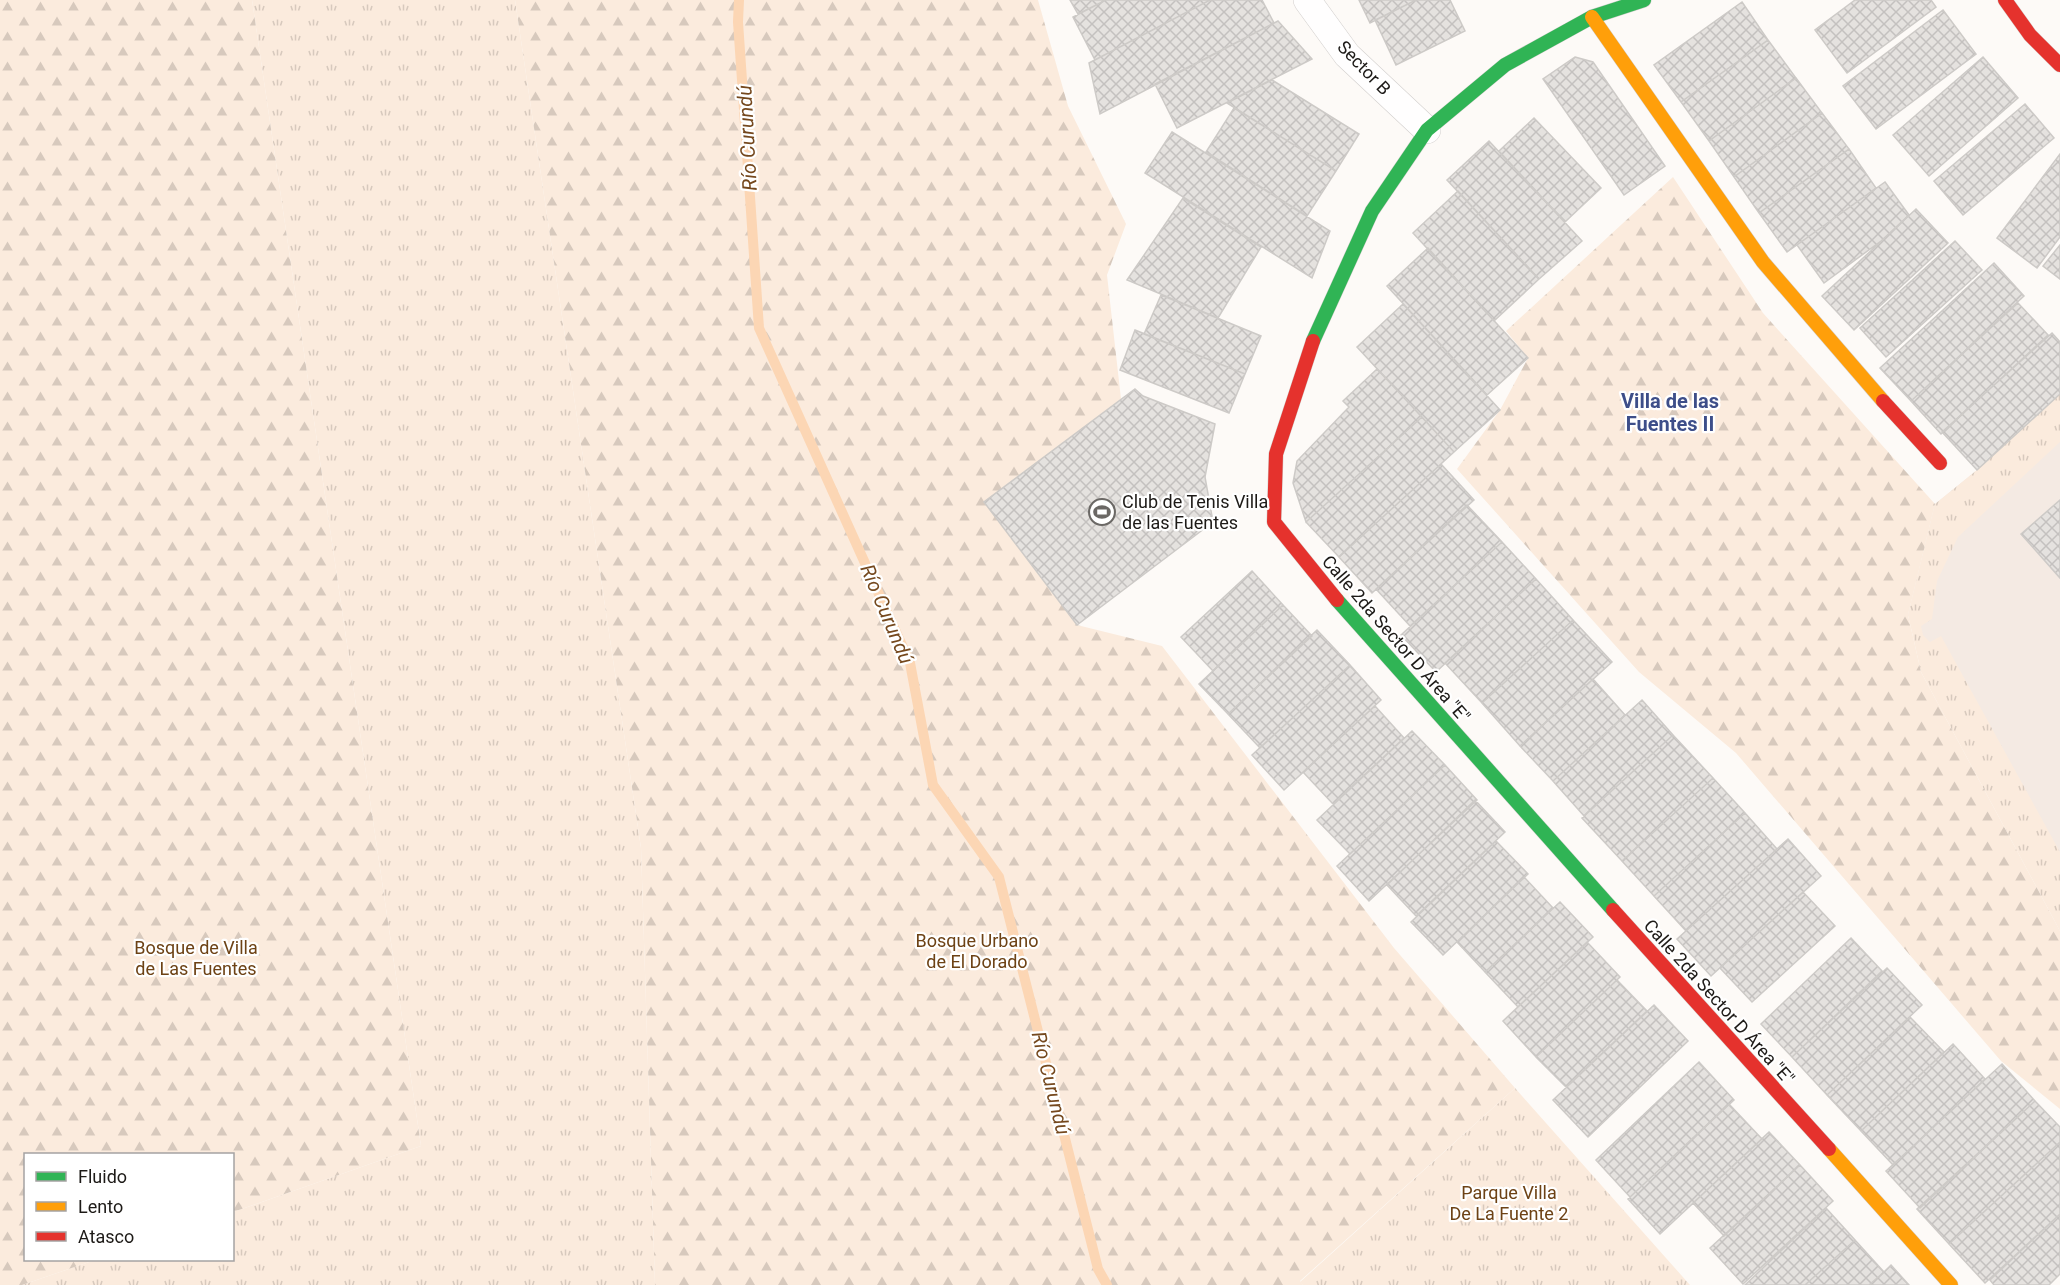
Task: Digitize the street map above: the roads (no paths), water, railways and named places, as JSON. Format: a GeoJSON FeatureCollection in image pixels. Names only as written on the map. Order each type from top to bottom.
{"type":"FeatureCollection","features":[{"type":"Feature","properties":{"kind":"street","name":"Sector B"},"geometry":{"type":"LineString","coordinates":[[1307,0],[1347,55],[1427,130]]}},
{"type":"Feature","properties":{"kind":"street","name":"Calle 2da Sector D Área \"E\""},"geometry":{"type":"LineString","coordinates":[[1644,0],[1592,17],[1505,65],[1427,130],[1372,211],[1315,336],[1276,454],[1274,522],[1357,626],[1951,1285]]}},
{"type":"Feature","properties":{"kind":"street"},"geometry":{"type":"LineString","coordinates":[[2005,0],[2030,35],[2060,65]]}},
{"type":"Feature","properties":{"kind":"street"},"geometry":{"type":"LineString","coordinates":[[1592,17],[1763,262],[1834,347],[1940,463]]}},
{"type":"Feature","properties":{"kind":"waterway","name":"Río Curundú"},"geometry":{"type":"LineString","coordinates":[[739,0],[738,22],[759,328],[910,663],[933,785],[999,877],[1098,1269],[1107,1285]]}},
{"type":"Feature","properties":{"kind":"place","name":"Club de Tenis Villa de las Fuentes"},"geometry":{"type":"Point","coordinates":[1102,512]}},
{"type":"Feature","properties":{"kind":"district","name":"Villa de las Fuentes II"},"geometry":{"type":"Point","coordinates":[1670,412]}},
{"type":"Feature","properties":{"kind":"park label","name":"Bosque Urbano de El Dorado"},"geometry":{"type":"Point","coordinates":[977,951]}},
{"type":"Feature","properties":{"kind":"park label","name":"Bosque de Villa de Las Fuentes"},"geometry":{"type":"Point","coordinates":[196,958]}},
{"type":"Feature","properties":{"kind":"park label","name":"Parque Villa De La Fuente 2"},"geometry":{"type":"Point","coordinates":[1509,1203]}}]}
